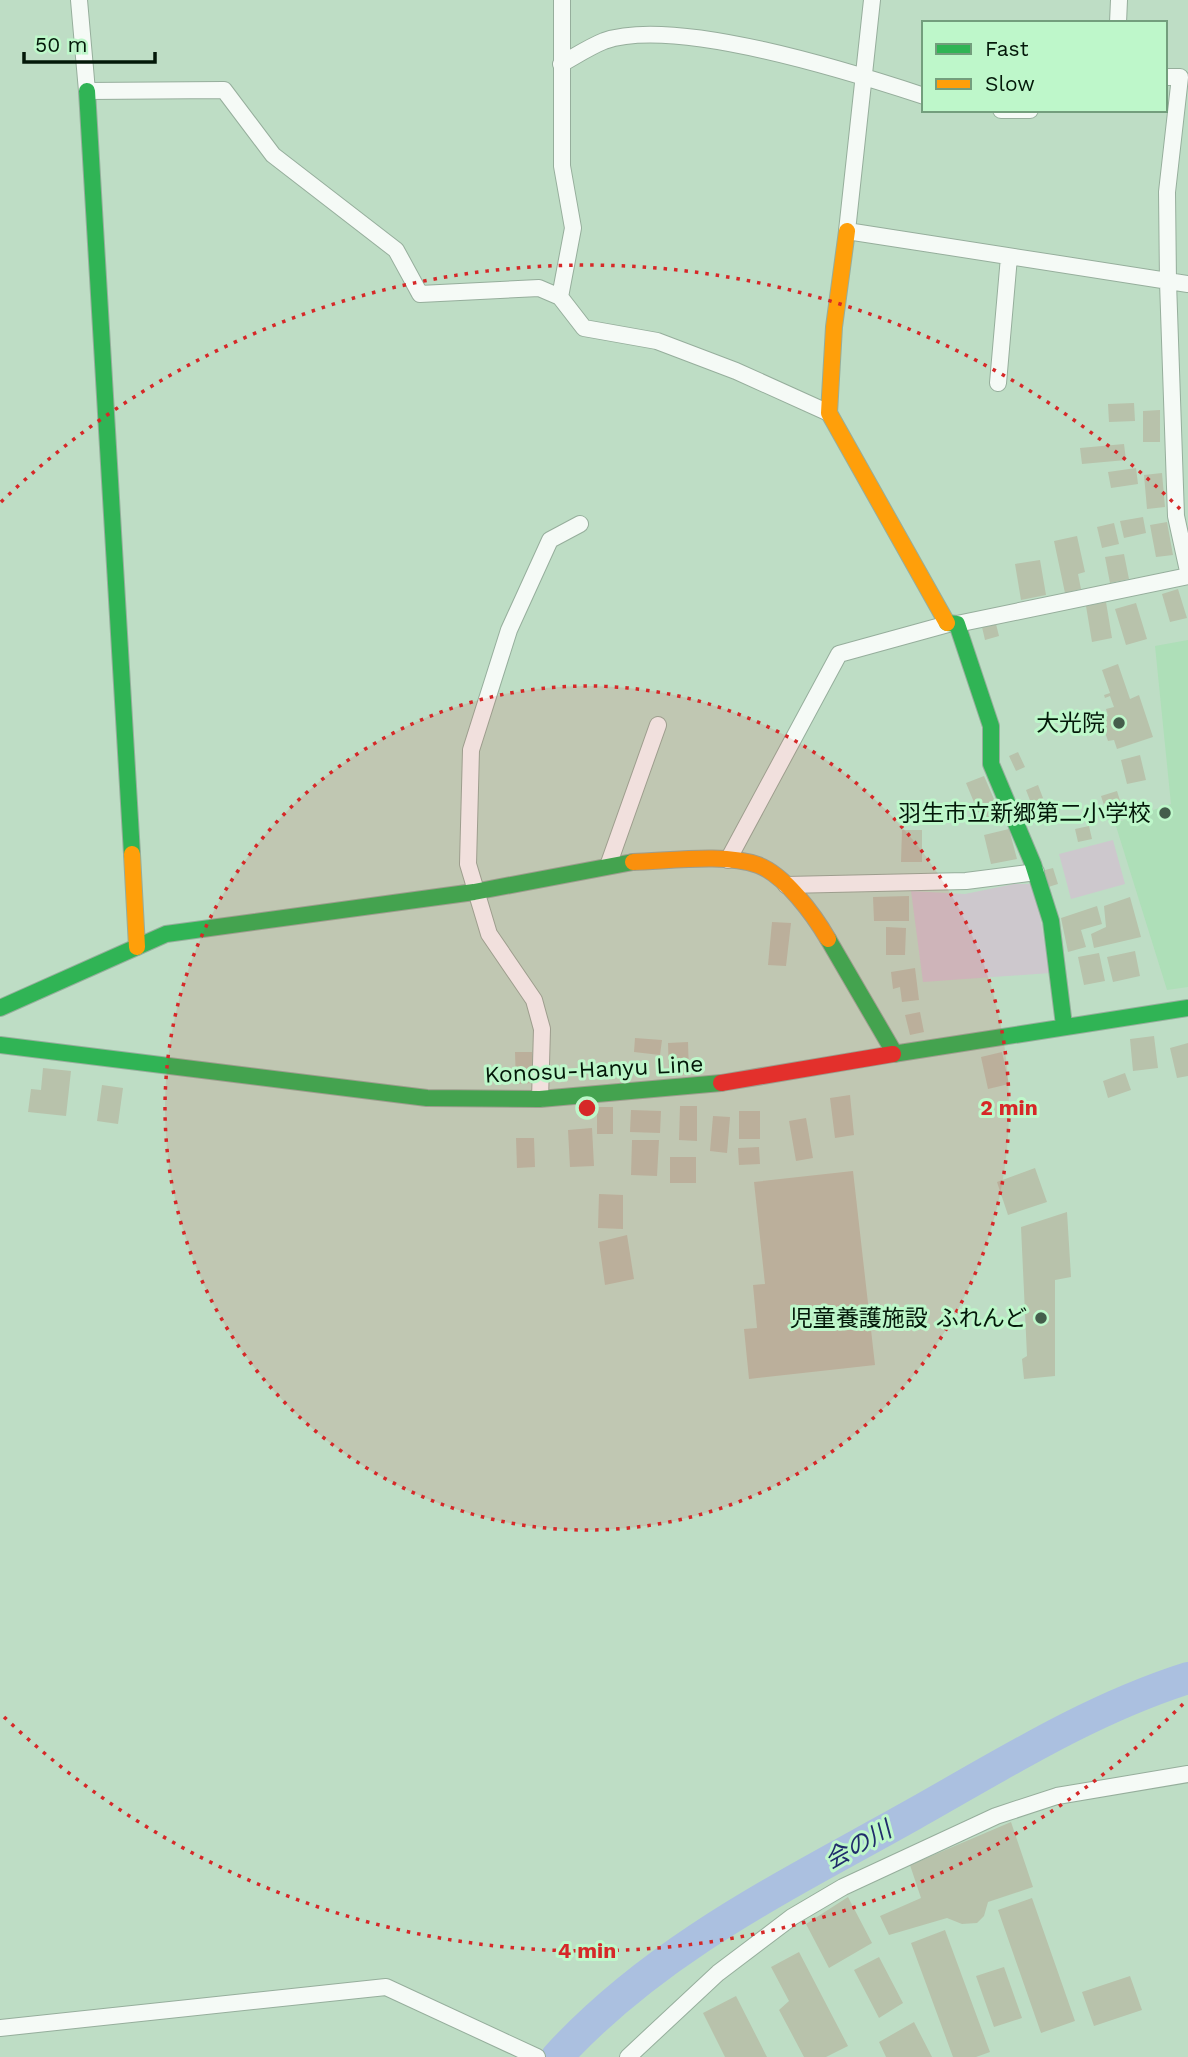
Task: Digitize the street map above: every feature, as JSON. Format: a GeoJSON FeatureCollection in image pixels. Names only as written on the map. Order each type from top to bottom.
{"type":"FeatureCollection","features":[{"type":"Feature","properties":{"kind":"street"},"geometry":{"type":"LineString","coordinates":[[79,0],[88,91],[137,947]]}},
{"type":"Feature","properties":{"kind":"street"},"geometry":{"type":"LineString","coordinates":[[560,297],[573,228],[562,166],[562,0]]}},
{"type":"Feature","properties":{"kind":"street"},"geometry":{"type":"LineString","coordinates":[[829,414],[834,327],[872,0]]}},
{"type":"Feature","properties":{"kind":"street"},"geometry":{"type":"LineString","coordinates":[[1118,21],[1119,0]]}},
{"type":"Feature","properties":{"kind":"street"},"geometry":{"type":"LineString","coordinates":[[561,64],[605,41],[661,34],[748,47],[863,75],[922,95]]}},
{"type":"Feature","properties":{"kind":"street"},"geometry":{"type":"LineString","coordinates":[[728,860],[839,654],[953,624],[1188,573],[1176,516],[1167,282],[1167,192],[1180,149],[1178,77]]}},
{"type":"Feature","properties":{"kind":"street"},"geometry":{"type":"LineString","coordinates":[[88,91],[224,90],[273,155],[396,250],[420,294],[539,288],[560,297],[584,328],[657,341],[736,371],[829,414],[953,624],[990,726],[991,764],[1036,872],[1051,921],[1064,1025]]}},
{"type":"Feature","properties":{"kind":"street"},"geometry":{"type":"LineString","coordinates":[[847,231],[1188,285]]}},
{"type":"Feature","properties":{"kind":"street"},"geometry":{"type":"LineString","coordinates":[[998,383],[1009,257]]}},
{"type":"Feature","properties":{"kind":"street"},"geometry":{"type":"LineString","coordinates":[[540,1099],[542,1029],[534,999],[489,934],[474,892],[468,864],[471,750],[509,630],[551,540],[580,524]]}},
{"type":"Feature","properties":{"kind":"street"},"geometry":{"type":"LineString","coordinates":[[608,866],[658,725]]}},
{"type":"Feature","properties":{"kind":"street"},"geometry":{"type":"LineString","coordinates":[[0,1008],[166,934],[474,892],[634,862],[728,860],[759,865],[786,885],[815,917],[890,1041],[895,1054]]}},
{"type":"Feature","properties":{"kind":"street"},"geometry":{"type":"LineString","coordinates":[[786,885],[967,881],[1036,872]]}},
{"type":"Feature","properties":{"kind":"street","name":"Konosu-Hanyu Line"},"geometry":{"type":"LineString","coordinates":[[0,1045],[427,1098],[540,1099],[700,1087],[1064,1025],[1188,1008]]}},
{"type":"Feature","properties":{"kind":"street"},"geometry":{"type":"LineString","coordinates":[[628,2057],[718,1973],[792,1917],[843,1887],[916,1851],[1032,1804],[1105,1786],[1188,1774]]}},
{"type":"Feature","properties":{"kind":"street"},"geometry":{"type":"LineString","coordinates":[[0,2028],[386,1987],[537,2057]]}},
{"type":"Feature","properties":{"kind":"shaded area","name":"羽生市立新郷第二小学校"},"geometry":{"type":"Polygon","coordinates":[[[1188,640],[1188,987],[1167,990],[1115,823],[1171,804],[1155,646],[1188,640]]]}},
{"type":"Feature","properties":{"kind":"shaded area"},"geometry":{"type":"Polygon","coordinates":[[[1113,840],[1125,884],[1071,899],[1059,854],[1113,840]]]}},
{"type":"Feature","properties":{"kind":"shaded area"},"geometry":{"type":"Polygon","coordinates":[[[1014,884],[1034,884],[1050,973],[923,982],[911,891],[965,894],[1014,884]]]}},
{"type":"Feature","properties":{"kind":"building"},"geometry":{"type":"Polygon","coordinates":[[[1134,403],[1135,421],[1109,422],[1108,404],[1134,403]]]}},
{"type":"Feature","properties":{"kind":"building"},"geometry":{"type":"Polygon","coordinates":[[[1160,410],[1160,442],[1143,442],[1143,411],[1160,410]]]}},
{"type":"Feature","properties":{"kind":"building"},"geometry":{"type":"Polygon","coordinates":[[[1124,444],[1126,460],[1082,464],[1080,448],[1124,444]]]}},
{"type":"Feature","properties":{"kind":"building"},"geometry":{"type":"Polygon","coordinates":[[[1136,468],[1138,484],[1111,488],[1108,472],[1136,468]]]}},
{"type":"Feature","properties":{"kind":"building"},"geometry":{"type":"Polygon","coordinates":[[[1162,473],[1165,507],[1147,509],[1144,475],[1162,473]]]}},
{"type":"Feature","properties":{"kind":"building"},"geometry":{"type":"Polygon","coordinates":[[[1143,517],[1146,533],[1124,538],[1120,521],[1143,517]]]}},
{"type":"Feature","properties":{"kind":"building"},"geometry":{"type":"Polygon","coordinates":[[[1167,522],[1173,555],[1156,557],[1150,525],[1167,522]]]}},
{"type":"Feature","properties":{"kind":"building"},"geometry":{"type":"Polygon","coordinates":[[[1114,523],[1119,544],[1102,548],[1097,527],[1114,523]]]}},
{"type":"Feature","properties":{"kind":"building"},"geometry":{"type":"Polygon","coordinates":[[[1077,536],[1085,572],[1078,574],[1081,589],[1065,593],[1054,541],[1077,536]]]}},
{"type":"Feature","properties":{"kind":"building"},"geometry":{"type":"Polygon","coordinates":[[[1124,554],[1129,579],[1110,583],[1105,557],[1124,554]]]}},
{"type":"Feature","properties":{"kind":"building"},"geometry":{"type":"Polygon","coordinates":[[[1040,560],[1046,595],[1021,600],[1015,564],[1040,560]]]}},
{"type":"Feature","properties":{"kind":"building"},"geometry":{"type":"Polygon","coordinates":[[[1178,589],[1187,618],[1170,622],[1162,594],[1178,589]]]}},
{"type":"Feature","properties":{"kind":"building"},"geometry":{"type":"Polygon","coordinates":[[[1106,602],[1112,638],[1092,642],[1086,606],[1106,602]]]}},
{"type":"Feature","properties":{"kind":"building"},"geometry":{"type":"Polygon","coordinates":[[[1136,603],[1147,639],[1126,645],[1115,609],[1136,603]]]}},
{"type":"Feature","properties":{"kind":"building"},"geometry":{"type":"Polygon","coordinates":[[[996,624],[999,636],[985,640],[982,627],[996,624]]]}},
{"type":"Feature","properties":{"kind":"building"},"geometry":{"type":"Polygon","coordinates":[[[1118,664],[1130,699],[1139,695],[1153,737],[1117,749],[1114,740],[1108,741],[1100,718],[1108,716],[1106,709],[1114,707],[1110,696],[1105,698],[1104,695],[1110,693],[1102,670],[1118,664]]]}},
{"type":"Feature","properties":{"kind":"building"},"geometry":{"type":"Polygon","coordinates":[[[1018,752],[1025,767],[1016,771],[1009,756],[1018,752]]]}},
{"type":"Feature","properties":{"kind":"building"},"geometry":{"type":"Polygon","coordinates":[[[1140,755],[1146,780],[1127,784],[1121,760],[1140,755]]]}},
{"type":"Feature","properties":{"kind":"building"},"geometry":{"type":"Polygon","coordinates":[[[984,776],[1000,813],[987,818],[984,810],[978,812],[966,783],[984,776]]]}},
{"type":"Feature","properties":{"kind":"building"},"geometry":{"type":"Polygon","coordinates":[[[1038,785],[1043,798],[1031,803],[1026,790],[1038,785]]]}},
{"type":"Feature","properties":{"kind":"building"},"geometry":{"type":"Polygon","coordinates":[[[1117,791],[1122,807],[1106,811],[1101,796],[1117,791]]]}},
{"type":"Feature","properties":{"kind":"building"},"geometry":{"type":"Polygon","coordinates":[[[1089,826],[1092,839],[1078,842],[1075,829],[1089,826]]]}},
{"type":"Feature","properties":{"kind":"building"},"geometry":{"type":"Polygon","coordinates":[[[1009,829],[1017,859],[991,864],[984,835],[1009,829]]]}},
{"type":"Feature","properties":{"kind":"building"},"geometry":{"type":"Polygon","coordinates":[[[902,830],[922,830],[922,862],[901,862],[902,830]]]}},
{"type":"Feature","properties":{"kind":"building"},"geometry":{"type":"Polygon","coordinates":[[[1053,868],[1058,884],[1045,888],[1041,871],[1053,868]]]}},
{"type":"Feature","properties":{"kind":"building"},"geometry":{"type":"Polygon","coordinates":[[[909,896],[909,921],[874,921],[873,897],[909,896]]]}},
{"type":"Feature","properties":{"kind":"building"},"geometry":{"type":"Polygon","coordinates":[[[1130,897],[1141,937],[1094,948],[1091,934],[1106,927],[1104,906],[1130,897]]]}},
{"type":"Feature","properties":{"kind":"building"},"geometry":{"type":"Polygon","coordinates":[[[1097,906],[1102,924],[1081,930],[1086,947],[1068,952],[1061,918],[1097,906]]]}},
{"type":"Feature","properties":{"kind":"building"},"geometry":{"type":"Polygon","coordinates":[[[772,922],[791,923],[786,966],[768,965],[772,922]]]}},
{"type":"Feature","properties":{"kind":"building"},"geometry":{"type":"Polygon","coordinates":[[[886,927],[906,928],[905,955],[886,955],[886,927]]]}},
{"type":"Feature","properties":{"kind":"building"},"geometry":{"type":"Polygon","coordinates":[[[1135,951],[1140,976],[1113,982],[1107,957],[1135,951]]]}},
{"type":"Feature","properties":{"kind":"building"},"geometry":{"type":"Polygon","coordinates":[[[1099,953],[1105,981],[1084,985],[1078,957],[1099,953]]]}},
{"type":"Feature","properties":{"kind":"building"},"geometry":{"type":"Polygon","coordinates":[[[915,968],[919,1000],[902,1002],[900,987],[893,989],[891,972],[915,968]]]}},
{"type":"Feature","properties":{"kind":"building"},"geometry":{"type":"Polygon","coordinates":[[[920,1012],[924,1032],[910,1035],[905,1015],[920,1012]]]}},
{"type":"Feature","properties":{"kind":"building"},"geometry":{"type":"Polygon","coordinates":[[[1154,1036],[1158,1068],[1133,1071],[1130,1039],[1154,1036]]]}},
{"type":"Feature","properties":{"kind":"building"},"geometry":{"type":"Polygon","coordinates":[[[635,1038],[662,1040],[660,1055],[634,1052],[635,1038]]]}},
{"type":"Feature","properties":{"kind":"building"},"geometry":{"type":"Polygon","coordinates":[[[688,1042],[689,1074],[669,1075],[668,1043],[688,1042]]]}},
{"type":"Feature","properties":{"kind":"building"},"geometry":{"type":"Polygon","coordinates":[[[1188,1043],[1188,1076],[1177,1078],[1170,1048],[1188,1043]]]}},
{"type":"Feature","properties":{"kind":"building"},"geometry":{"type":"Polygon","coordinates":[[[515,1052],[532,1052],[533,1083],[516,1084],[515,1052]]]}},
{"type":"Feature","properties":{"kind":"building"},"geometry":{"type":"Polygon","coordinates":[[[1002,1052],[1009,1084],[988,1089],[981,1057],[1002,1052]]]}},
{"type":"Feature","properties":{"kind":"building"},"geometry":{"type":"Polygon","coordinates":[[[43,1068],[71,1071],[66,1116],[28,1112],[31,1089],[41,1090],[43,1068]]]}},
{"type":"Feature","properties":{"kind":"building"},"geometry":{"type":"Polygon","coordinates":[[[1125,1073],[1131,1090],[1108,1098],[1103,1081],[1125,1073]]]}},
{"type":"Feature","properties":{"kind":"building"},"geometry":{"type":"Polygon","coordinates":[[[102,1085],[123,1088],[118,1124],[97,1121],[102,1085]]]}},
{"type":"Feature","properties":{"kind":"building"},"geometry":{"type":"Polygon","coordinates":[[[850,1095],[854,1135],[835,1138],[830,1098],[850,1095]]]}},
{"type":"Feature","properties":{"kind":"building"},"geometry":{"type":"Polygon","coordinates":[[[680,1106],[697,1106],[697,1141],[679,1140],[680,1106]]]}},
{"type":"Feature","properties":{"kind":"building"},"geometry":{"type":"Polygon","coordinates":[[[597,1107],[613,1107],[613,1134],[597,1134],[597,1107]]]}},
{"type":"Feature","properties":{"kind":"building"},"geometry":{"type":"Polygon","coordinates":[[[631,1110],[661,1111],[660,1133],[630,1132],[631,1110]]]}},
{"type":"Feature","properties":{"kind":"building"},"geometry":{"type":"Polygon","coordinates":[[[739,1111],[760,1111],[760,1139],[739,1139],[739,1111]]]}},
{"type":"Feature","properties":{"kind":"building"},"geometry":{"type":"Polygon","coordinates":[[[713,1116],[730,1117],[727,1153],[710,1151],[713,1116]]]}},
{"type":"Feature","properties":{"kind":"building"},"geometry":{"type":"Polygon","coordinates":[[[806,1118],[813,1158],[796,1161],[789,1121],[806,1118]]]}},
{"type":"Feature","properties":{"kind":"building"},"geometry":{"type":"Polygon","coordinates":[[[592,1128],[594,1166],[570,1167],[568,1130],[592,1128]]]}},
{"type":"Feature","properties":{"kind":"building"},"geometry":{"type":"Polygon","coordinates":[[[516,1138],[534,1138],[535,1167],[517,1168],[516,1138]]]}},
{"type":"Feature","properties":{"kind":"building"},"geometry":{"type":"Polygon","coordinates":[[[632,1140],[659,1140],[657,1176],[631,1175],[632,1140]]]}},
{"type":"Feature","properties":{"kind":"building"},"geometry":{"type":"Polygon","coordinates":[[[759,1147],[760,1164],[739,1165],[738,1148],[759,1147]]]}},
{"type":"Feature","properties":{"kind":"building"},"geometry":{"type":"Polygon","coordinates":[[[670,1157],[696,1157],[696,1183],[670,1183],[670,1157]]]}},
{"type":"Feature","properties":{"kind":"building"},"geometry":{"type":"Polygon","coordinates":[[[1035,1168],[1047,1202],[1008,1215],[997,1182],[1035,1168]]]}},
{"type":"Feature","properties":{"kind":"building"},"geometry":{"type":"Polygon","coordinates":[[[853,1171],[875,1365],[749,1379],[744,1329],[757,1328],[753,1285],[765,1284],[754,1182],[853,1171]]]}},
{"type":"Feature","properties":{"kind":"building"},"geometry":{"type":"Polygon","coordinates":[[[599,1194],[623,1195],[623,1229],[598,1228],[599,1194]]]}},
{"type":"Feature","properties":{"kind":"building","name":"児童養護施設 ふれんど"},"geometry":{"type":"Polygon","coordinates":[[[1067,1212],[1071,1277],[1055,1280],[1055,1376],[1024,1379],[1022,1359],[1027,1356],[1021,1227],[1067,1212]]]}},
{"type":"Feature","properties":{"kind":"building"},"geometry":{"type":"Polygon","coordinates":[[[627,1235],[634,1279],[605,1285],[599,1242],[627,1235]]]}},
{"type":"Feature","properties":{"kind":"building"},"geometry":{"type":"Polygon","coordinates":[[[1011,1822],[1033,1887],[988,1902],[984,1916],[977,1923],[962,1924],[947,1918],[889,1935],[880,1916],[921,1898],[910,1865],[1011,1822]]]}},
{"type":"Feature","properties":{"kind":"building"},"geometry":{"type":"Polygon","coordinates":[[[848,1897],[872,1943],[829,1968],[806,1924],[848,1897]]]}},
{"type":"Feature","properties":{"kind":"building"},"geometry":{"type":"Polygon","coordinates":[[[1032,1898],[1075,2021],[1041,2033],[998,1910],[1032,1898]]]}},
{"type":"Feature","properties":{"kind":"building"},"geometry":{"type":"Polygon","coordinates":[[[945,1930],[990,2052],[976,2057],[953,2057],[911,1943],[945,1930]]]}},
{"type":"Feature","properties":{"kind":"building"},"geometry":{"type":"Polygon","coordinates":[[[799,1952],[848,2046],[826,2057],[804,2057],[779,2010],[789,2001],[771,1967],[799,1952]]]}},
{"type":"Feature","properties":{"kind":"building"},"geometry":{"type":"Polygon","coordinates":[[[879,1957],[903,2003],[879,2018],[854,1970],[879,1957]]]}},
{"type":"Feature","properties":{"kind":"building"},"geometry":{"type":"Polygon","coordinates":[[[1004,1967],[1022,2018],[994,2027],[976,1976],[1004,1967]]]}},
{"type":"Feature","properties":{"kind":"building"},"geometry":{"type":"Polygon","coordinates":[[[1130,1976],[1142,2010],[1094,2026],[1082,1992],[1130,1976]]]}},
{"type":"Feature","properties":{"kind":"building"},"geometry":{"type":"Polygon","coordinates":[[[736,1996],[767,2057],[725,2057],[703,2013],[736,1996]]]}},
{"type":"Feature","properties":{"kind":"building"},"geometry":{"type":"Polygon","coordinates":[[[914,2022],[932,2057],[886,2057],[879,2042],[914,2022]]]}},
{"type":"Feature","properties":{"kind":"waterway","name":"会の川"},"geometry":{"type":"LineString","coordinates":[[557,2057],[596,2018],[637,1983],[725,1921],[1082,1721],[1188,1678]]}},
{"type":"Feature","properties":{"kind":"traffic: fast"},"geometry":{"type":"LineString","coordinates":[[87,91],[132,854]]}},
{"type":"Feature","properties":{"kind":"traffic: fast"},"geometry":{"type":"LineString","coordinates":[[947,623],[957,624],[991,726],[991,764],[1033,864],[1051,921],[1064,1025]]}},
{"type":"Feature","properties":{"kind":"traffic: fast"},"geometry":{"type":"LineString","coordinates":[[0,1008],[166,934],[474,892],[633,862]]}},
{"type":"Feature","properties":{"kind":"traffic: fast"},"geometry":{"type":"LineString","coordinates":[[828,939],[895,1054]]}},
{"type":"Feature","properties":{"kind":"traffic: fast"},"geometry":{"type":"LineString","coordinates":[[893,1054],[1188,1008]]}},
{"type":"Feature","properties":{"kind":"traffic: fast"},"geometry":{"type":"LineString","coordinates":[[0,1045],[427,1098],[540,1099],[721,1083]]}},
{"type":"Feature","properties":{"kind":"traffic: slow"},"geometry":{"type":"LineString","coordinates":[[847,231],[834,327],[829,413],[947,623]]}},
{"type":"Feature","properties":{"kind":"traffic: slow"},"geometry":{"type":"LineString","coordinates":[[132,854],[137,947]]}},
{"type":"Feature","properties":{"kind":"traffic: slow"},"geometry":{"type":"LineString","coordinates":[[633,862],[730,859],[758,865],[788,886],[828,939]]}},
{"type":"Feature","properties":{"kind":"traffic: jam"},"geometry":{"type":"LineString","coordinates":[[721,1083],[893,1054]]}},
{"type":"Feature","properties":{"kind":"place","name":"大光院"},"geometry":{"type":"Point","coordinates":[1119,723]}},
{"type":"Feature","properties":{"kind":"place","name":"羽生市立新郷第二小学校"},"geometry":{"type":"Point","coordinates":[1165,813]}},
{"type":"Feature","properties":{"kind":"place","name":"児童養護施設 ふれんど"},"geometry":{"type":"Point","coordinates":[1041,1318]}}]}
